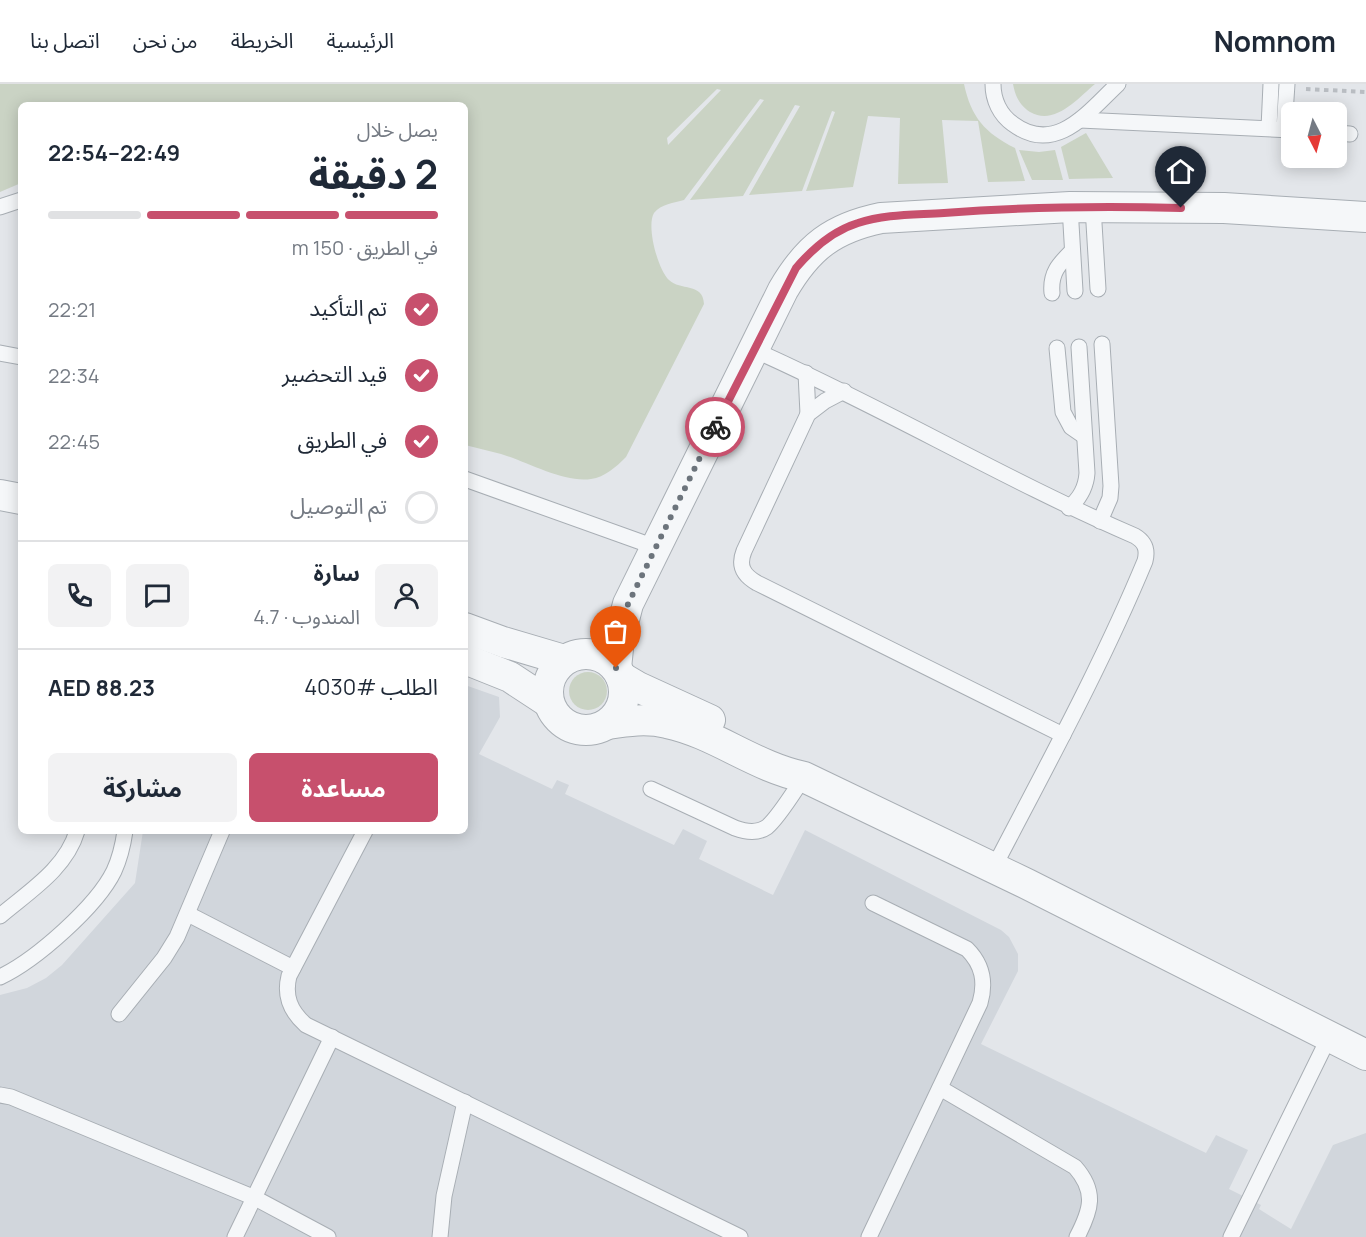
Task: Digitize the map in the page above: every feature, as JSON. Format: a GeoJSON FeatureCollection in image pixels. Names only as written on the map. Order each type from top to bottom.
{"type":"FeatureCollection","features":[{"type":"Feature","properties":{"kind":"street"},"geometry":{"type":"LineString","coordinates":[[608,724],[615,717],[624,698],[619,673],[619,639],[628,604],[796,268],[813,249],[833,233],[857,223],[882,218],[967,211],[1081,207],[1224,208],[1366,217]]}},
{"type":"Feature","properties":{"kind":"street"},"geometry":{"type":"LineString","coordinates":[[0,495],[18,498]]}},
{"type":"Feature","properties":{"kind":"street"},"geometry":{"type":"LineString","coordinates":[[628,604],[551,674],[548,683],[548,702],[553,712],[567,726],[588,730],[608,724],[646,720],[666,722],[779,770],[804,777],[1184,962],[1366,1055]]}},
{"type":"Feature","properties":{"kind":"street"},"geometry":{"type":"LineString","coordinates":[[468,629],[503,642],[571,657],[599,656],[638,687],[771,749],[804,777]]}},
{"type":"Feature","properties":{"kind":"street"},"geometry":{"type":"LineString","coordinates":[[468,660],[510,676],[548,702]]}},
{"type":"Feature","properties":{"kind":"lane"},"geometry":{"type":"LineString","coordinates":[[993,84],[996,102],[1008,121],[1029,133],[1053,134],[1064,131],[1080,120],[1118,84]]}},
{"type":"Feature","properties":{"kind":"lane"},"geometry":{"type":"LineString","coordinates":[[1080,120],[1281,129],[1271,84]]}},
{"type":"Feature","properties":{"kind":"lane"},"geometry":{"type":"LineString","coordinates":[[1285,102],[1287,84]]}},
{"type":"Feature","properties":{"kind":"lane"},"geometry":{"type":"LineString","coordinates":[[0,207],[18,201]]}},
{"type":"Feature","properties":{"kind":"lane"},"geometry":{"type":"LineString","coordinates":[[1075,291],[1072,251],[1081,207]]}},
{"type":"Feature","properties":{"kind":"lane"},"geometry":{"type":"LineString","coordinates":[[1081,207],[1098,289]]}},
{"type":"Feature","properties":{"kind":"lane"},"geometry":{"type":"LineString","coordinates":[[1052,293],[1055,269],[1072,251]]}},
{"type":"Feature","properties":{"kind":"lane"},"geometry":{"type":"LineString","coordinates":[[1100,521],[1110,498],[1111,486],[1102,344]]}},
{"type":"Feature","properties":{"kind":"lane"},"geometry":{"type":"LineString","coordinates":[[1069,508],[1078,500],[1086,481],[1078,346]]}},
{"type":"Feature","properties":{"kind":"lane"},"geometry":{"type":"LineString","coordinates":[[1057,348],[1063,412],[1071,427],[1084,436]]}},
{"type":"Feature","properties":{"kind":"lane"},"geometry":{"type":"LineString","coordinates":[[754,350],[844,392],[1069,508],[1135,536],[1146,546],[1145,561],[1126,606],[1063,735],[993,869]]}},
{"type":"Feature","properties":{"kind":"lane"},"geometry":{"type":"LineString","coordinates":[[0,353],[18,356]]}},
{"type":"Feature","properties":{"kind":"lane"},"geometry":{"type":"LineString","coordinates":[[806,373],[808,414],[741,560],[742,570],[748,578],[1063,735]]}},
{"type":"Feature","properties":{"kind":"lane"},"geometry":{"type":"LineString","coordinates":[[808,414],[825,401],[844,392]]}},
{"type":"Feature","properties":{"kind":"lane"},"geometry":{"type":"LineString","coordinates":[[468,480],[655,547]]}},
{"type":"Feature","properties":{"kind":"lane"},"geometry":{"type":"LineString","coordinates":[[651,789],[746,832],[767,827],[804,777]]}},
{"type":"Feature","properties":{"kind":"lane"},"geometry":{"type":"LineString","coordinates":[[0,916],[50,874],[64,858],[76,834]]}},
{"type":"Feature","properties":{"kind":"lane"},"geometry":{"type":"LineString","coordinates":[[0,976],[26,963],[39,953],[100,893],[114,871],[123,847],[125,834]]}},
{"type":"Feature","properties":{"kind":"lane"},"geometry":{"type":"LineString","coordinates":[[119,1014],[164,958],[177,937],[221,834]]}},
{"type":"Feature","properties":{"kind":"lane"},"geometry":{"type":"LineString","coordinates":[[363,834],[293,968],[286,987],[291,1008],[306,1025],[740,1237]]}},
{"type":"Feature","properties":{"kind":"lane"},"geometry":{"type":"LineString","coordinates":[[869,1237],[980,1003],[984,980],[976,957],[957,942],[873,903]]}},
{"type":"Feature","properties":{"kind":"lane"},"geometry":{"type":"LineString","coordinates":[[188,914],[293,968]]}},
{"type":"Feature","properties":{"kind":"lane"},"geometry":{"type":"LineString","coordinates":[[236,1237],[332,1037]]}},
{"type":"Feature","properties":{"kind":"lane"},"geometry":{"type":"LineString","coordinates":[[1231,1237],[1329,1037]]}},
{"type":"Feature","properties":{"kind":"lane"},"geometry":{"type":"LineString","coordinates":[[940,1088],[1075,1167],[1088,1186],[1090,1198],[1086,1218],[1077,1237]]}},
{"type":"Feature","properties":{"kind":"lane"},"geometry":{"type":"LineString","coordinates":[[0,1095],[11,1097],[255,1198],[328,1237]]}},
{"type":"Feature","properties":{"kind":"lane"},"geometry":{"type":"LineString","coordinates":[[440,1237],[444,1196],[465,1102]]}},
{"type":"Feature","properties":{"kind":"shaded area"},"geometry":{"type":"Polygon","coordinates":[[[468,686],[499,697],[500,717],[479,754],[552,789],[557,780],[569,785],[565,794],[674,845],[683,829],[707,841],[699,859],[773,895],[805,830],[1001,930],[1009,937],[1018,954],[1018,971],[981,1044],[1206,1153],[1216,1135],[1248,1150],[1229,1189],[1261,1205],[1259,1209],[1291,1229],[1333,1145],[1366,1133],[1366,1237],[0,1237],[0,995],[27,988],[46,978],[62,965],[135,883],[143,834],[468,834],[468,686]]]}},
{"type":"Feature","properties":{"kind":"green space"},"geometry":{"type":"Polygon","coordinates":[[[0,84],[964,84],[971,106],[981,123],[995,136],[1015,148],[1025,181],[988,182],[978,121],[942,120],[948,183],[898,184],[900,118],[868,116],[853,187],[806,191],[835,112],[832,111],[802,191],[749,195],[800,106],[795,105],[743,196],[690,200],[764,100],[760,99],[684,200],[664,206],[654,213],[652,237],[657,258],[665,275],[674,283],[700,293],[704,304],[626,457],[606,474],[591,479],[569,478],[501,454],[468,446],[468,102],[18,102],[18,184],[0,192],[0,84]],[[717,89],[667,138],[668,145],[721,90],[717,89]]]}},
{"type":"Feature","properties":{"kind":"green space"},"geometry":{"type":"Polygon","coordinates":[[[1013,84],[1095,84],[1065,109],[1048,116],[1026,109],[1018,100],[1013,84]]]}},
{"type":"Feature","properties":{"kind":"green space"},"geometry":{"type":"Polygon","coordinates":[[[1086,133],[1113,178],[1069,179],[1061,147],[1086,133]]]}},
{"type":"Feature","properties":{"kind":"green space"},"geometry":{"type":"Polygon","coordinates":[[[1019,150],[1039,152],[1055,150],[1063,180],[1032,180],[1019,150]]]}},
{"type":"Feature","properties":{"kind":"green space"},"geometry":{"type":"Polygon","coordinates":[[[588,672],[602,677],[607,691],[602,705],[588,710],[574,705],[569,691],[574,677],[588,672]]]}},
{"type":"Feature","properties":{"kind":"way so far"},"geometry":{"type":"LineString","coordinates":[[616,668],[619,639],[628,604],[715,427]]}},
{"type":"Feature","properties":{"kind":"route"},"geometry":{"type":"LineString","coordinates":[[715,427],[796,268],[813,249],[833,233],[857,223],[882,218],[967,211],[1070,207],[1181,208]]}}]}
